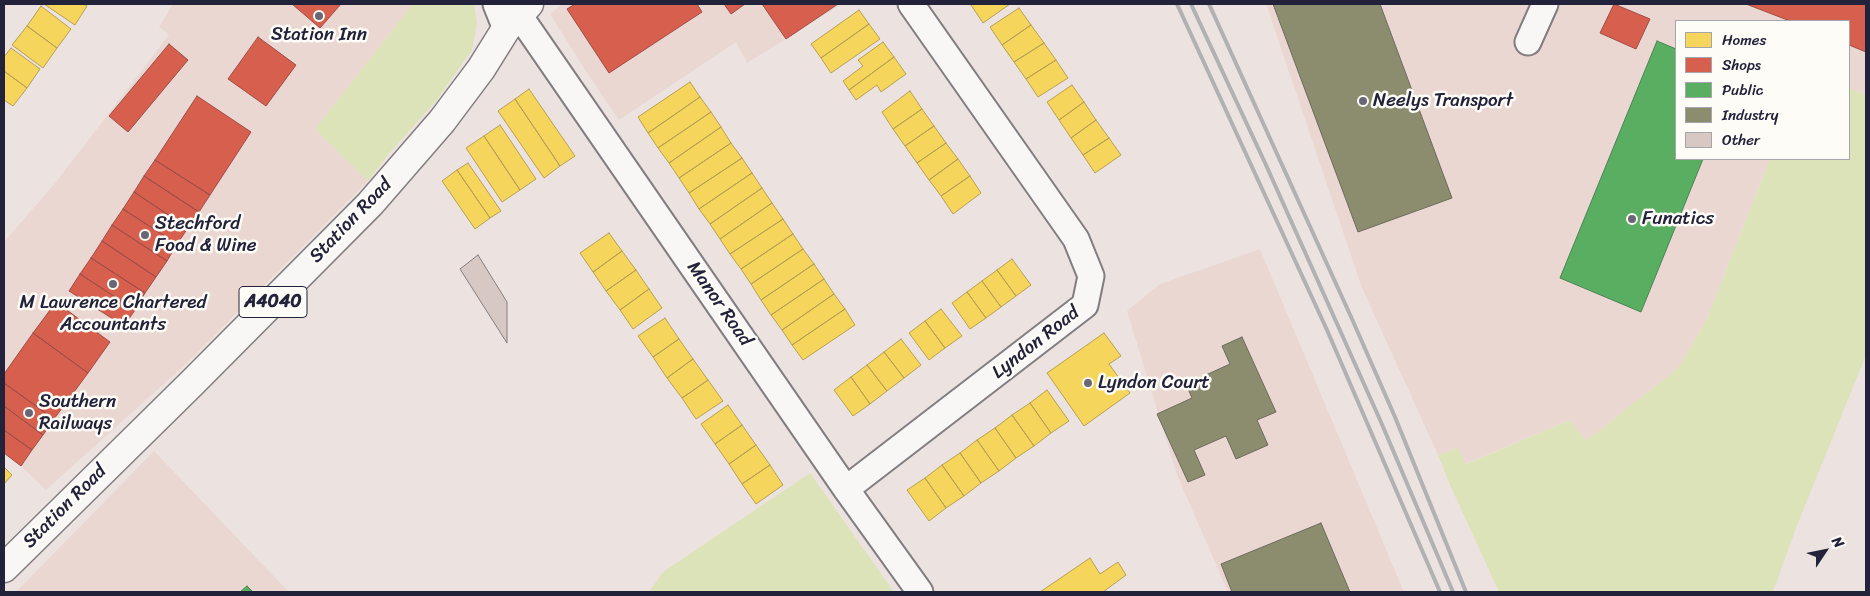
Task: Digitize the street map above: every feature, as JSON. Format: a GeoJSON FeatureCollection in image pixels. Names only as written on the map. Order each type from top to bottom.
{"type":"FeatureCollection","features":[{"type":"Feature","properties":{"kind":"main road","name":"Station Road"},"geometry":{"type":"LineString","coordinates":[[4,568],[370,204],[442,121],[481,69],[513,13]]}},
{"type":"Feature","properties":{"kind":"street","name":"Lyndon Road"},"geometry":{"type":"LineString","coordinates":[[846,489],[1085,305],[1092,276],[1076,239],[910,4]]}},
{"type":"Feature","properties":{"kind":"street"},"geometry":{"type":"LineString","coordinates":[[1528,42],[1545,4]]}},
{"type":"Feature","properties":{"kind":"street","name":"Manor Road"},"geometry":{"type":"LineString","coordinates":[[513,13],[920,592]]}},
{"type":"Feature","properties":{"kind":"shaded area"},"geometry":{"type":"Polygon","coordinates":[[[173,4],[413,4],[315,129],[368,181],[187,363],[46,490],[4,453],[4,242],[56,182],[169,35],[159,27],[173,4]]]}},
{"type":"Feature","properties":{"kind":"shaded area"},"geometry":{"type":"Polygon","coordinates":[[[562,4],[842,4],[747,63],[736,42],[619,120],[550,14],[562,4]]]}},
{"type":"Feature","properties":{"kind":"shaded area"},"geometry":{"type":"Polygon","coordinates":[[[1266,4],[1866,4],[1866,95],[1850,88],[1850,20],[1675,20],[1675,160],[1770,160],[1706,321],[1678,368],[1586,441],[1570,420],[1465,464],[1458,448],[1438,455],[1362,288],[1266,4]]]}},
{"type":"Feature","properties":{"kind":"shaded area"},"geometry":{"type":"Polygon","coordinates":[[[1260,249],[1404,592],[1228,592],[1177,475],[1127,311],[1160,284],[1260,249]]]}},
{"type":"Feature","properties":{"kind":"shaded area"},"geometry":{"type":"Polygon","coordinates":[[[154,451],[289,592],[16,592],[154,451]]]}},
{"type":"Feature","properties":{"kind":"green space"},"geometry":{"type":"Polygon","coordinates":[[[413,4],[474,4],[477,23],[472,50],[436,101],[388,155],[368,181],[315,129],[413,4]]]}},
{"type":"Feature","properties":{"kind":"green space"},"geometry":{"type":"Polygon","coordinates":[[[1850,88],[1866,95],[1866,355],[1796,528],[1773,592],[1499,592],[1438,455],[1458,448],[1466,464],[1570,420],[1586,441],[1678,368],[1706,321],[1770,160],[1850,160],[1850,88]]]}},
{"type":"Feature","properties":{"kind":"green space"},"geometry":{"type":"Polygon","coordinates":[[[810,473],[894,592],[649,592],[663,572],[810,473]]]}},
{"type":"Feature","properties":{"kind":"building: Homes"},"geometry":{"type":"Polygon","coordinates":[[[44,4],[83,4],[87,6],[75,25],[44,4]]]}},
{"type":"Feature","properties":{"kind":"building: Homes"},"geometry":{"type":"Polygon","coordinates":[[[972,4],[1010,4],[983,23],[972,4]]]}},
{"type":"Feature","properties":{"kind":"building: Homes"},"geometry":{"type":"Polygon","coordinates":[[[41,6],[71,29],[57,48],[27,26],[41,6]]]}},
{"type":"Feature","properties":{"kind":"building: Homes"},"geometry":{"type":"Polygon","coordinates":[[[1019,8],[1031,25],[1002,45],[990,27],[1019,8]]]}},
{"type":"Feature","properties":{"kind":"building: Homes"},"geometry":{"type":"Polygon","coordinates":[[[859,10],[869,24],[821,58],[811,44],[859,10]]]}},
{"type":"Feature","properties":{"kind":"building: Homes"},"geometry":{"type":"Polygon","coordinates":[[[869,24],[880,39],[831,73],[821,58],[869,24]]]}},
{"type":"Feature","properties":{"kind":"building: Homes"},"geometry":{"type":"Polygon","coordinates":[[[1031,25],[1044,43],[1014,62],[1002,45],[1031,25]]]}},
{"type":"Feature","properties":{"kind":"building: Homes"},"geometry":{"type":"Polygon","coordinates":[[[27,26],[57,48],[43,68],[12,45],[27,26]]]}},
{"type":"Feature","properties":{"kind":"building: Homes"},"geometry":{"type":"Polygon","coordinates":[[[883,42],[894,57],[849,90],[843,81],[863,66],[858,60],[883,42]]]}},
{"type":"Feature","properties":{"kind":"building: Homes"},"geometry":{"type":"Polygon","coordinates":[[[1044,43],[1056,60],[1026,79],[1014,62],[1044,43]]]}},
{"type":"Feature","properties":{"kind":"building: Homes"},"geometry":{"type":"Polygon","coordinates":[[[11,48],[40,69],[27,88],[4,71],[4,57],[11,48]]]}},
{"type":"Feature","properties":{"kind":"building: Homes"},"geometry":{"type":"Polygon","coordinates":[[[894,57],[906,74],[881,92],[877,85],[856,100],[849,90],[894,57]]]}},
{"type":"Feature","properties":{"kind":"building: Homes"},"geometry":{"type":"Polygon","coordinates":[[[1056,60],[1068,78],[1038,97],[1026,79],[1056,60]]]}},
{"type":"Feature","properties":{"kind":"building: Homes"},"geometry":{"type":"Polygon","coordinates":[[[4,71],[27,88],[13,106],[4,100],[4,71]]]}},
{"type":"Feature","properties":{"kind":"building: Homes"},"geometry":{"type":"Polygon","coordinates":[[[690,82],[700,97],[648,133],[638,117],[690,82]]]}},
{"type":"Feature","properties":{"kind":"building: Homes"},"geometry":{"type":"Polygon","coordinates":[[[1072,85],[1084,102],[1059,120],[1047,102],[1072,85]]]}},
{"type":"Feature","properties":{"kind":"building: Homes"},"geometry":{"type":"Polygon","coordinates":[[[529,89],[575,156],[560,166],[515,99],[529,89]]]}},
{"type":"Feature","properties":{"kind":"building: Homes"},"geometry":{"type":"Polygon","coordinates":[[[910,91],[922,109],[893,129],[882,112],[910,91]]]}},
{"type":"Feature","properties":{"kind":"building: Homes"},"geometry":{"type":"Polygon","coordinates":[[[700,97],[711,112],[658,148],[648,133],[700,97]]]}},
{"type":"Feature","properties":{"kind":"building: Homes"},"geometry":{"type":"Polygon","coordinates":[[[515,99],[560,166],[544,178],[498,111],[515,99]]]}},
{"type":"Feature","properties":{"kind":"building: Homes"},"geometry":{"type":"Polygon","coordinates":[[[1084,102],[1096,120],[1071,138],[1059,120],[1084,102]]]}},
{"type":"Feature","properties":{"kind":"building: Homes"},"geometry":{"type":"Polygon","coordinates":[[[922,109],[934,126],[905,146],[893,129],[922,109]]]}},
{"type":"Feature","properties":{"kind":"building: Homes"},"geometry":{"type":"Polygon","coordinates":[[[711,112],[721,127],[669,163],[658,148],[711,112]]]}},
{"type":"Feature","properties":{"kind":"building: Homes"},"geometry":{"type":"Polygon","coordinates":[[[1096,120],[1109,138],[1083,155],[1071,138],[1096,120]]]}},
{"type":"Feature","properties":{"kind":"building: Homes"},"geometry":{"type":"Polygon","coordinates":[[[500,125],[536,179],[520,190],[484,136],[500,125]]]}},
{"type":"Feature","properties":{"kind":"building: Homes"},"geometry":{"type":"Polygon","coordinates":[[[934,126],[946,143],[917,163],[905,146],[934,126]]]}},
{"type":"Feature","properties":{"kind":"building: Homes"},"geometry":{"type":"Polygon","coordinates":[[[721,127],[731,143],[679,178],[669,163],[721,127]]]}},
{"type":"Feature","properties":{"kind":"building: Homes"},"geometry":{"type":"Polygon","coordinates":[[[484,136],[520,190],[502,202],[466,148],[484,136]]]}},
{"type":"Feature","properties":{"kind":"building: Homes"},"geometry":{"type":"Polygon","coordinates":[[[1109,138],[1121,155],[1095,173],[1083,155],[1109,138]]]}},
{"type":"Feature","properties":{"kind":"building: Homes"},"geometry":{"type":"Polygon","coordinates":[[[731,143],[742,158],[689,193],[679,178],[731,143]]]}},
{"type":"Feature","properties":{"kind":"building: Homes"},"geometry":{"type":"Polygon","coordinates":[[[946,143],[958,159],[929,180],[917,163],[946,143]]]}},
{"type":"Feature","properties":{"kind":"building: Homes"},"geometry":{"type":"Polygon","coordinates":[[[742,158],[752,173],[699,209],[689,193],[742,158]]]}},
{"type":"Feature","properties":{"kind":"building: Homes"},"geometry":{"type":"Polygon","coordinates":[[[958,159],[970,176],[941,196],[929,180],[958,159]]]}},
{"type":"Feature","properties":{"kind":"building: Homes"},"geometry":{"type":"Polygon","coordinates":[[[468,163],[501,211],[490,218],[457,170],[468,163]]]}},
{"type":"Feature","properties":{"kind":"building: Homes"},"geometry":{"type":"Polygon","coordinates":[[[457,170],[490,218],[475,229],[442,181],[457,170]]]}},
{"type":"Feature","properties":{"kind":"building: Homes"},"geometry":{"type":"Polygon","coordinates":[[[752,173],[762,188],[710,224],[699,209],[752,173]]]}},
{"type":"Feature","properties":{"kind":"building: Homes"},"geometry":{"type":"Polygon","coordinates":[[[970,176],[981,193],[953,214],[941,196],[970,176]]]}},
{"type":"Feature","properties":{"kind":"building: Homes"},"geometry":{"type":"Polygon","coordinates":[[[762,188],[772,203],[720,239],[710,224],[762,188]]]}},
{"type":"Feature","properties":{"kind":"building: Homes"},"geometry":{"type":"Polygon","coordinates":[[[772,203],[783,219],[730,254],[720,239],[772,203]]]}},
{"type":"Feature","properties":{"kind":"building: Homes"},"geometry":{"type":"Polygon","coordinates":[[[783,219],[793,234],[741,269],[730,254],[783,219]]]}},
{"type":"Feature","properties":{"kind":"building: Homes"},"geometry":{"type":"Polygon","coordinates":[[[609,233],[622,251],[593,272],[580,253],[609,233]]]}},
{"type":"Feature","properties":{"kind":"building: Homes"},"geometry":{"type":"Polygon","coordinates":[[[793,234],[803,249],[751,284],[741,269],[793,234]]]}},
{"type":"Feature","properties":{"kind":"building: Homes"},"geometry":{"type":"Polygon","coordinates":[[[803,249],[814,264],[761,300],[751,284],[803,249]]]}},
{"type":"Feature","properties":{"kind":"building: Homes"},"geometry":{"type":"Polygon","coordinates":[[[622,251],[636,270],[606,291],[593,272],[622,251]]]}},
{"type":"Feature","properties":{"kind":"building: Homes"},"geometry":{"type":"Polygon","coordinates":[[[1012,259],[1031,285],[1016,296],[997,270],[1012,259]]]}},
{"type":"Feature","properties":{"kind":"building: Homes"},"geometry":{"type":"Polygon","coordinates":[[[814,264],[824,279],[771,315],[761,300],[814,264]]]}},
{"type":"Feature","properties":{"kind":"building: Homes"},"geometry":{"type":"Polygon","coordinates":[[[636,270],[649,289],[620,310],[606,291],[636,270]]]}},
{"type":"Feature","properties":{"kind":"building: Homes"},"geometry":{"type":"Polygon","coordinates":[[[997,270],[1016,296],[1001,307],[982,281],[997,270]]]}},
{"type":"Feature","properties":{"kind":"building: Homes"},"geometry":{"type":"Polygon","coordinates":[[[824,279],[834,294],[782,330],[771,315],[824,279]]]}},
{"type":"Feature","properties":{"kind":"building: Homes"},"geometry":{"type":"Polygon","coordinates":[[[982,281],[1001,307],[986,318],[967,292],[982,281]]]}},
{"type":"Feature","properties":{"kind":"building: Homes"},"geometry":{"type":"Polygon","coordinates":[[[649,289],[662,308],[633,329],[620,310],[649,289]]]}},
{"type":"Feature","properties":{"kind":"building: Homes"},"geometry":{"type":"Polygon","coordinates":[[[967,292],[986,318],[970,329],[952,303],[967,292]]]}},
{"type":"Feature","properties":{"kind":"building: Homes"},"geometry":{"type":"Polygon","coordinates":[[[834,294],[845,309],[792,345],[782,330],[834,294]]]}},
{"type":"Feature","properties":{"kind":"building: Homes"},"geometry":{"type":"Polygon","coordinates":[[[845,309],[855,325],[803,360],[792,345],[845,309]]]}},
{"type":"Feature","properties":{"kind":"building: Homes"},"geometry":{"type":"Polygon","coordinates":[[[941,309],[962,336],[945,348],[925,321],[941,309]]]}},
{"type":"Feature","properties":{"kind":"building: Homes"},"geometry":{"type":"Polygon","coordinates":[[[665,318],[679,339],[653,357],[638,336],[665,318]]]}},
{"type":"Feature","properties":{"kind":"building: Homes"},"geometry":{"type":"Polygon","coordinates":[[[925,321],[945,348],[929,360],[909,333],[925,321]]]}},
{"type":"Feature","properties":{"kind":"building: Homes","name":"Lyndon Court"},"geometry":{"type":"Polygon","coordinates":[[[1104,333],[1121,356],[1109,364],[1130,393],[1084,426],[1047,373],[1104,333]]]}},
{"type":"Feature","properties":{"kind":"building: Homes"},"geometry":{"type":"Polygon","coordinates":[[[679,339],[693,359],[667,378],[653,357],[679,339]]]}},
{"type":"Feature","properties":{"kind":"building: Homes"},"geometry":{"type":"Polygon","coordinates":[[[901,339],[921,365],[904,378],[884,352],[901,339]]]}},
{"type":"Feature","properties":{"kind":"building: Homes"},"geometry":{"type":"Polygon","coordinates":[[[884,352],[904,378],[887,391],[867,365],[884,352]]]}},
{"type":"Feature","properties":{"kind":"building: Homes"},"geometry":{"type":"Polygon","coordinates":[[[693,359],[708,380],[682,398],[667,378],[693,359]]]}},
{"type":"Feature","properties":{"kind":"building: Homes"},"geometry":{"type":"Polygon","coordinates":[[[867,365],[887,391],[870,404],[851,377],[867,365]]]}},
{"type":"Feature","properties":{"kind":"building: Homes"},"geometry":{"type":"Polygon","coordinates":[[[851,377],[870,404],[853,416],[834,390],[851,377]]]}},
{"type":"Feature","properties":{"kind":"building: Homes"},"geometry":{"type":"Polygon","coordinates":[[[708,380],[723,401],[696,419],[682,398],[708,380]]]}},
{"type":"Feature","properties":{"kind":"building: Homes"},"geometry":{"type":"Polygon","coordinates":[[[1047,390],[1069,421],[1051,433],[1030,403],[1047,390]]]}},
{"type":"Feature","properties":{"kind":"building: Homes"},"geometry":{"type":"Polygon","coordinates":[[[1030,403],[1051,433],[1034,446],[1012,415],[1030,403]]]}},
{"type":"Feature","properties":{"kind":"building: Homes"},"geometry":{"type":"Polygon","coordinates":[[[728,405],[742,425],[715,444],[701,424],[728,405]]]}},
{"type":"Feature","properties":{"kind":"building: Homes"},"geometry":{"type":"Polygon","coordinates":[[[1012,415],[1034,446],[1016,458],[995,428],[1012,415]]]}},
{"type":"Feature","properties":{"kind":"building: Homes"},"geometry":{"type":"Polygon","coordinates":[[[742,425],[756,445],[729,464],[715,444],[742,425]]]}},
{"type":"Feature","properties":{"kind":"building: Homes"},"geometry":{"type":"Polygon","coordinates":[[[995,428],[1016,458],[999,471],[977,440],[995,428]]]}},
{"type":"Feature","properties":{"kind":"building: Homes"},"geometry":{"type":"Polygon","coordinates":[[[977,440],[999,471],[981,483],[960,453],[977,440]]]}},
{"type":"Feature","properties":{"kind":"building: Homes"},"geometry":{"type":"Polygon","coordinates":[[[756,445],[770,465],[742,484],[729,464],[756,445]]]}},
{"type":"Feature","properties":{"kind":"building: Homes"},"geometry":{"type":"Polygon","coordinates":[[[960,453],[981,483],[964,496],[942,465],[960,453]]]}},
{"type":"Feature","properties":{"kind":"building: Homes"},"geometry":{"type":"Polygon","coordinates":[[[770,465],[783,485],[756,504],[742,484],[770,465]]]}},
{"type":"Feature","properties":{"kind":"building: Homes"},"geometry":{"type":"Polygon","coordinates":[[[942,465],[964,496],[946,508],[925,478],[942,465]]]}},
{"type":"Feature","properties":{"kind":"building: Homes"},"geometry":{"type":"Polygon","coordinates":[[[4,467],[12,475],[4,484],[4,467]]]}},
{"type":"Feature","properties":{"kind":"building: Homes"},"geometry":{"type":"Polygon","coordinates":[[[925,478],[946,508],[929,521],[907,490],[925,478]]]}},
{"type":"Feature","properties":{"kind":"building: Homes"},"geometry":{"type":"Polygon","coordinates":[[[1090,558],[1100,574],[1118,562],[1126,575],[1103,592],[1040,592],[1090,558]]]}},
{"type":"Feature","properties":{"kind":"building: Shops","name":"Station Inn"},"geometry":{"type":"Polygon","coordinates":[[[292,4],[341,4],[320,28],[292,4]]]}},
{"type":"Feature","properties":{"kind":"building: Shops"},"geometry":{"type":"Polygon","coordinates":[[[575,4],[697,4],[702,12],[609,73],[567,9],[575,4]]]}},
{"type":"Feature","properties":{"kind":"building: Shops"},"geometry":{"type":"Polygon","coordinates":[[[724,4],[745,4],[731,14],[724,4]]]}},
{"type":"Feature","properties":{"kind":"building: Shops"},"geometry":{"type":"Polygon","coordinates":[[[762,4],[838,4],[786,39],[762,4]]]}},
{"type":"Feature","properties":{"kind":"building: Shops"},"geometry":{"type":"Polygon","coordinates":[[[1614,4],[1650,19],[1636,49],[1600,33],[1614,4]]]}},
{"type":"Feature","properties":{"kind":"building: Shops"},"geometry":{"type":"Polygon","coordinates":[[[1746,4],[1866,4],[1866,52],[1850,45],[1850,20],[1787,20],[1746,4]]]}},
{"type":"Feature","properties":{"kind":"building: Shops"},"geometry":{"type":"Polygon","coordinates":[[[258,37],[296,65],[266,106],[228,79],[258,37]]]}},
{"type":"Feature","properties":{"kind":"building: Shops"},"geometry":{"type":"Polygon","coordinates":[[[169,44],[188,60],[128,132],[109,116],[169,44]]]}},
{"type":"Feature","properties":{"kind":"building: Shops"},"geometry":{"type":"Polygon","coordinates":[[[197,96],[251,132],[210,195],[155,160],[197,96]]]}},
{"type":"Feature","properties":{"kind":"building: Shops"},"geometry":{"type":"Polygon","coordinates":[[[155,160],[210,195],[199,212],[144,176],[155,160]]]}},
{"type":"Feature","properties":{"kind":"building: Shops"},"geometry":{"type":"Polygon","coordinates":[[[144,176],[199,212],[188,228],[134,192],[144,176]]]}},
{"type":"Feature","properties":{"kind":"building: Shops"},"geometry":{"type":"Polygon","coordinates":[[[134,192],[188,228],[177,244],[123,209],[134,192]]]}},
{"type":"Feature","properties":{"kind":"building: Shops","name":"Stechford Food & Wine"},"geometry":{"type":"Polygon","coordinates":[[[123,209],[177,244],[167,261],[112,225],[123,209]]]}},
{"type":"Feature","properties":{"kind":"building: Shops"},"geometry":{"type":"Polygon","coordinates":[[[112,225],[167,261],[156,277],[102,241],[112,225]]]}},
{"type":"Feature","properties":{"kind":"building: Shops"},"geometry":{"type":"Polygon","coordinates":[[[102,241],[156,277],[145,293],[91,258],[102,241]]]}},
{"type":"Feature","properties":{"kind":"building: Shops","name":"M Lawrence Chartered Accountants"},"geometry":{"type":"Polygon","coordinates":[[[91,258],[145,293],[135,310],[80,274],[91,258]]]}},
{"type":"Feature","properties":{"kind":"building: Shops"},"geometry":{"type":"Polygon","coordinates":[[[80,274],[135,310],[124,326],[69,291],[80,274]]]}},
{"type":"Feature","properties":{"kind":"building: Shops"},"geometry":{"type":"Polygon","coordinates":[[[56,302],[110,342],[88,373],[33,333],[56,302]]]}},
{"type":"Feature","properties":{"kind":"building: Shops"},"geometry":{"type":"Polygon","coordinates":[[[33,333],[88,373],[54,419],[4,383],[4,374],[33,333]]]}},
{"type":"Feature","properties":{"kind":"building: Shops","name":"Southern Railways"},"geometry":{"type":"Polygon","coordinates":[[[4,383],[54,419],[43,435],[4,406],[4,383]]]}},
{"type":"Feature","properties":{"kind":"building: Shops"},"geometry":{"type":"Polygon","coordinates":[[[4,406],[43,435],[32,450],[4,430],[4,406]]]}},
{"type":"Feature","properties":{"kind":"building: Shops"},"geometry":{"type":"Polygon","coordinates":[[[4,430],[32,450],[21,466],[4,453],[4,430]]]}},
{"type":"Feature","properties":{"kind":"building: Public","name":"Funatics"},"geometry":{"type":"Polygon","coordinates":[[[1657,41],[1675,49],[1675,160],[1703,160],[1641,312],[1560,278],[1657,41]]]}},
{"type":"Feature","properties":{"kind":"building: Public"},"geometry":{"type":"Polygon","coordinates":[[[247,586],[253,592],[240,592],[247,586]]]}},
{"type":"Feature","properties":{"kind":"building: Industry","name":"Neelys Transport"},"geometry":{"type":"Polygon","coordinates":[[[1273,4],[1380,4],[1452,198],[1358,232],[1273,4]]]}},
{"type":"Feature","properties":{"kind":"building: Industry"},"geometry":{"type":"Polygon","coordinates":[[[1242,337],[1276,412],[1257,420],[1268,445],[1236,459],[1226,436],[1194,450],[1205,475],[1188,482],[1157,414],[1192,398],[1186,384],[1230,364],[1222,346],[1242,337]]]}},
{"type":"Feature","properties":{"kind":"building: Industry"},"geometry":{"type":"Polygon","coordinates":[[[1321,523],[1350,592],[1232,592],[1221,564],[1321,523]]]}},
{"type":"Feature","properties":{"kind":"building: Other"},"geometry":{"type":"Polygon","coordinates":[[[478,255],[507,302],[507,343],[460,269],[478,255]]]}},
{"type":"Feature","properties":{"kind":"railway"},"geometry":{"type":"LineString","coordinates":[[1177,4],[1327,330],[1440,592]]}},
{"type":"Feature","properties":{"kind":"railway"},"geometry":{"type":"LineString","coordinates":[[1191,4],[1266,165],[1381,422],[1453,592]]}},
{"type":"Feature","properties":{"kind":"railway"},"geometry":{"type":"LineString","coordinates":[[1209,4],[1395,417],[1466,592]]}},
{"type":"Feature","properties":{"kind":"place","name":"Station Inn"},"geometry":{"type":"Point","coordinates":[319,16]}},
{"type":"Feature","properties":{"kind":"place","name":"Neelys Transport"},"geometry":{"type":"Point","coordinates":[1363,101]}},
{"type":"Feature","properties":{"kind":"place","name":"Funatics"},"geometry":{"type":"Point","coordinates":[1632,219]}},
{"type":"Feature","properties":{"kind":"place","name":"Stechford Food & Wine"},"geometry":{"type":"Point","coordinates":[145,235]}},
{"type":"Feature","properties":{"kind":"place","name":"M Lawrence Chartered Accountants"},"geometry":{"type":"Point","coordinates":[113,284]}},
{"type":"Feature","properties":{"kind":"place","name":"Lyndon Court"},"geometry":{"type":"Point","coordinates":[1088,383]}},
{"type":"Feature","properties":{"kind":"place","name":"Southern Railways"},"geometry":{"type":"Point","coordinates":[29,413]}}]}
